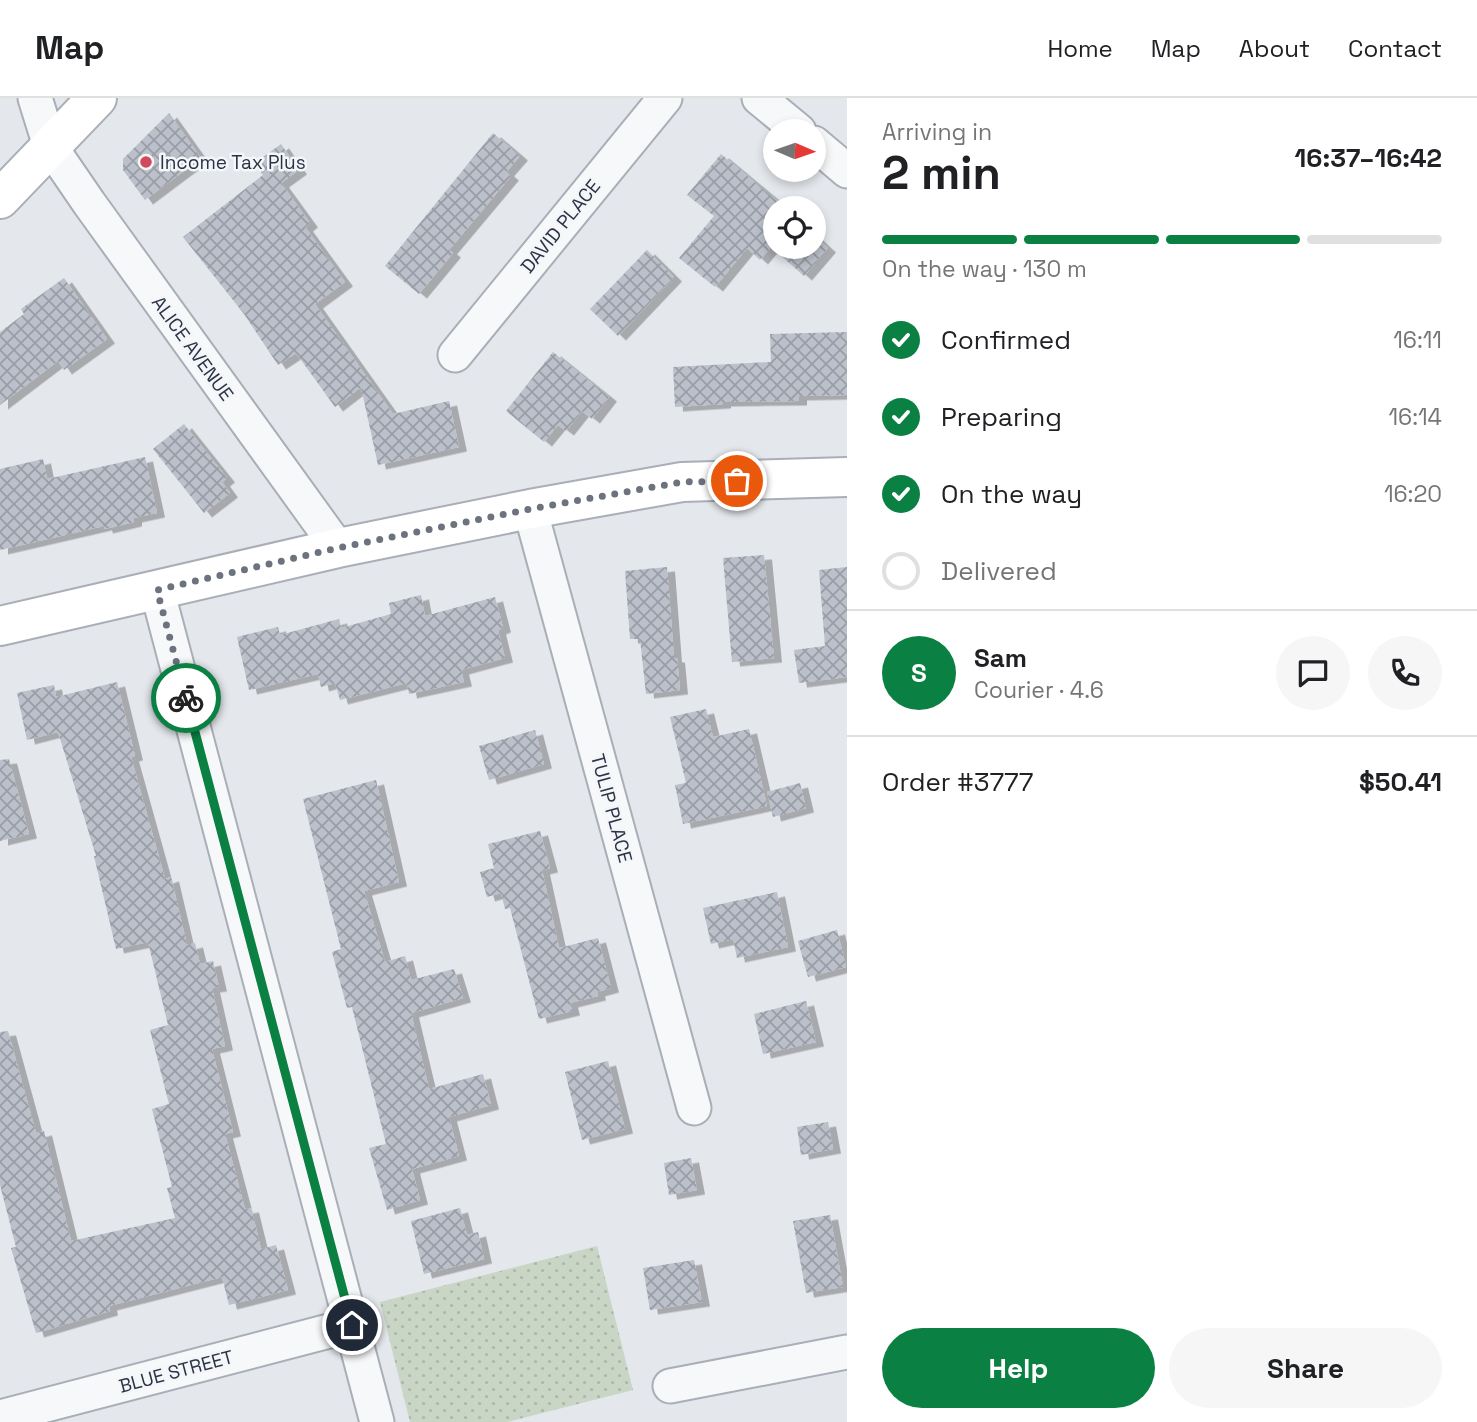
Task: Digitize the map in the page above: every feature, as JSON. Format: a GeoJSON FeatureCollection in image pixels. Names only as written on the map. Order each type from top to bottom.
{"type":"FeatureCollection","features":[{"type":"Feature","properties":{"kind":"main road"},"geometry":{"type":"LineString","coordinates":[[0,199],[97,98]]}},
{"type":"Feature","properties":{"kind":"main road"},"geometry":{"type":"LineString","coordinates":[[0,626],[338,548],[530,509],[682,482],[847,477]]}},
{"type":"Feature","properties":{"kind":"street","name":"ALICE AVENUE"},"geometry":{"type":"LineString","coordinates":[[35,98],[50,146],[107,230],[338,548]]}},
{"type":"Feature","properties":{"kind":"street","name":"DAVID PLACE"},"geometry":{"type":"LineString","coordinates":[[455,355],[665,98]]}},
{"type":"Feature","properties":{"kind":"street"},"geometry":{"type":"LineString","coordinates":[[759,98],[784,119]]}},
{"type":"Feature","properties":{"kind":"street"},"geometry":{"type":"LineString","coordinates":[[826,153],[847,171]]}},
{"type":"Feature","properties":{"kind":"street","name":"TULIP PLACE"},"geometry":{"type":"LineString","coordinates":[[530,509],[694,1108]]}},
{"type":"Feature","properties":{"kind":"street"},"geometry":{"type":"LineString","coordinates":[[157,590],[377,1422]]}},
{"type":"Feature","properties":{"kind":"street","name":"BLUE STREET"},"geometry":{"type":"LineString","coordinates":[[0,1418],[352,1325]]}},
{"type":"Feature","properties":{"kind":"street"},"geometry":{"type":"LineString","coordinates":[[670,1386],[847,1352]]}},
{"type":"Feature","properties":{"kind":"green space"},"geometry":{"type":"Polygon","coordinates":[[[597,1246],[633,1390],[507,1422],[410,1422],[380,1302],[597,1246]]]}},
{"type":"Feature","properties":{"kind":"building"},"geometry":{"type":"Polygon","coordinates":[[[169,113],[201,158],[145,200],[123,170],[123,159],[169,113]]]}},
{"type":"Feature","properties":{"kind":"building"},"geometry":{"type":"Polygon","coordinates":[[[493,133],[520,156],[506,172],[511,176],[449,250],[453,253],[419,294],[385,266],[493,133]]]}},
{"type":"Feature","properties":{"kind":"building"},"geometry":{"type":"Polygon","coordinates":[[[281,144],[299,170],[281,183],[310,223],[305,227],[345,282],[315,304],[393,414],[449,401],[459,447],[378,465],[361,387],[335,407],[296,353],[278,365],[244,314],[183,237],[263,175],[255,163],[281,144]]]}},
{"type":"Feature","properties":{"kind":"building"},"geometry":{"type":"Polygon","coordinates":[[[721,154],[772,196],[763,196],[763,256],[760,260],[747,248],[715,287],[679,258],[714,216],[687,195],[721,154]]]}},
{"type":"Feature","properties":{"kind":"building"},"geometry":{"type":"Polygon","coordinates":[[[647,250],[674,277],[618,336],[590,309],[647,250]]]}},
{"type":"Feature","properties":{"kind":"building"},"geometry":{"type":"Polygon","coordinates":[[[785,259],[819,259],[804,276],[785,259]]]}},
{"type":"Feature","properties":{"kind":"building"},"geometry":{"type":"Polygon","coordinates":[[[64,278],[107,339],[64,370],[58,361],[0,405],[0,332],[24,314],[21,309],[64,278]]]}},
{"type":"Feature","properties":{"kind":"building"},"geometry":{"type":"Polygon","coordinates":[[[847,332],[847,395],[799,396],[799,401],[723,402],[675,407],[673,367],[771,362],[770,334],[847,332]]]}},
{"type":"Feature","properties":{"kind":"building"},"geometry":{"type":"Polygon","coordinates":[[[553,352],[609,397],[592,419],[582,411],[566,431],[558,425],[544,442],[506,411],[553,352]]]}},
{"type":"Feature","properties":{"kind":"building"},"geometry":{"type":"Polygon","coordinates":[[[184,424],[227,478],[222,482],[230,493],[204,513],[153,449],[184,424]]]}},
{"type":"Feature","properties":{"kind":"building"},"geometry":{"type":"Polygon","coordinates":[[[145,457],[157,513],[105,529],[104,526],[0,550],[0,469],[43,459],[47,479],[145,457]]]}},
{"type":"Feature","properties":{"kind":"building"},"geometry":{"type":"Polygon","coordinates":[[[764,555],[774,658],[732,662],[723,558],[764,555]]]}},
{"type":"Feature","properties":{"kind":"building"},"geometry":{"type":"Polygon","coordinates":[[[667,567],[674,658],[677,658],[680,690],[646,694],[640,639],[630,639],[625,571],[667,567]]]}},
{"type":"Feature","properties":{"kind":"building"},"geometry":{"type":"Polygon","coordinates":[[[847,567],[847,677],[799,683],[794,650],[825,646],[819,570],[847,567]]]}},
{"type":"Feature","properties":{"kind":"building"},"geometry":{"type":"Polygon","coordinates":[[[421,595],[425,616],[495,597],[503,628],[498,630],[505,658],[461,670],[464,682],[409,694],[407,683],[340,700],[335,683],[321,687],[318,674],[249,690],[237,637],[278,627],[280,635],[339,619],[341,628],[391,614],[389,603],[421,595]]]}},
{"type":"Feature","properties":{"kind":"building"},"geometry":{"type":"Polygon","coordinates":[[[117,682],[135,756],[131,757],[165,879],[171,877],[187,945],[195,943],[200,964],[213,961],[219,987],[212,988],[225,1046],[212,1049],[233,1132],[225,1134],[245,1209],[251,1208],[261,1249],[276,1245],[288,1290],[229,1305],[222,1277],[109,1306],[110,1311],[36,1333],[11,1248],[16,1247],[0,1185],[0,1032],[8,1031],[36,1133],[44,1131],[71,1241],[175,1218],[167,1188],[172,1187],[152,1109],[169,1104],[150,1030],[168,1025],[148,942],[116,949],[96,856],[58,732],[27,740],[17,693],[54,685],[56,697],[117,682]]]}},
{"type":"Feature","properties":{"kind":"building"},"geometry":{"type":"Polygon","coordinates":[[[706,709],[713,737],[749,729],[767,806],[683,824],[675,785],[686,783],[670,717],[706,709]]]}},
{"type":"Feature","properties":{"kind":"building"},"geometry":{"type":"Polygon","coordinates":[[[535,730],[544,764],[489,780],[479,746],[535,730]]]}},
{"type":"Feature","properties":{"kind":"building"},"geometry":{"type":"Polygon","coordinates":[[[9,759],[29,834],[0,841],[0,760],[9,759]]]}},
{"type":"Feature","properties":{"kind":"building"},"geometry":{"type":"Polygon","coordinates":[[[376,780],[399,882],[364,891],[385,962],[405,956],[411,980],[454,969],[463,998],[411,1013],[429,1089],[483,1074],[491,1105],[449,1117],[459,1156],[412,1169],[420,1200],[387,1210],[369,1148],[386,1144],[352,1007],[347,1008],[332,952],[341,949],[303,799],[376,780]]]}},
{"type":"Feature","properties":{"kind":"building"},"geometry":{"type":"Polygon","coordinates":[[[800,783],[806,808],[773,817],[767,792],[800,783]]]}},
{"type":"Feature","properties":{"kind":"building"},"geometry":{"type":"Polygon","coordinates":[[[540,831],[550,868],[542,870],[559,948],[598,938],[611,988],[597,992],[598,996],[570,1003],[572,1011],[539,1019],[510,908],[505,909],[501,893],[487,897],[480,872],[494,868],[488,844],[540,831]]]}},
{"type":"Feature","properties":{"kind":"building"},"geometry":{"type":"Polygon","coordinates":[[[777,892],[788,947],[737,958],[733,939],[711,944],[703,908],[777,892]]]}},
{"type":"Feature","properties":{"kind":"building"},"geometry":{"type":"Polygon","coordinates":[[[837,930],[846,967],[808,977],[798,941],[837,930]]]}},
{"type":"Feature","properties":{"kind":"building"},"geometry":{"type":"Polygon","coordinates":[[[806,1001],[816,1042],[763,1054],[754,1014],[806,1001]]]}},
{"type":"Feature","properties":{"kind":"building"},"geometry":{"type":"Polygon","coordinates":[[[608,1061],[625,1129],[582,1140],[565,1072],[608,1061]]]}},
{"type":"Feature","properties":{"kind":"building"},"geometry":{"type":"Polygon","coordinates":[[[828,1122],[833,1149],[801,1155],[797,1127],[828,1122]]]}},
{"type":"Feature","properties":{"kind":"building"},"geometry":{"type":"Polygon","coordinates":[[[691,1158],[697,1190],[669,1195],[664,1163],[691,1158]]]}},
{"type":"Feature","properties":{"kind":"building"},"geometry":{"type":"Polygon","coordinates":[[[460,1208],[467,1235],[478,1232],[484,1259],[424,1274],[411,1221],[460,1208]]]}},
{"type":"Feature","properties":{"kind":"building"},"geometry":{"type":"Polygon","coordinates":[[[830,1215],[843,1287],[806,1293],[793,1221],[830,1215]]]}},
{"type":"Feature","properties":{"kind":"building"},"geometry":{"type":"Polygon","coordinates":[[[694,1260],[702,1302],[650,1310],[643,1268],[694,1260]]]}},
{"type":"Feature","properties":{"kind":"way so far"},"geometry":{"type":"LineString","coordinates":[[186,698],[157,590],[338,548],[530,509],[682,482],[737,481]]}},
{"type":"Feature","properties":{"kind":"place","name":"Income Tax Plus"},"geometry":{"type":"Point","coordinates":[146,162]}},
{"type":"Feature","properties":{"kind":"route"},"geometry":{"type":"LineString","coordinates":[[186,698],[352,1325]]}}]}
